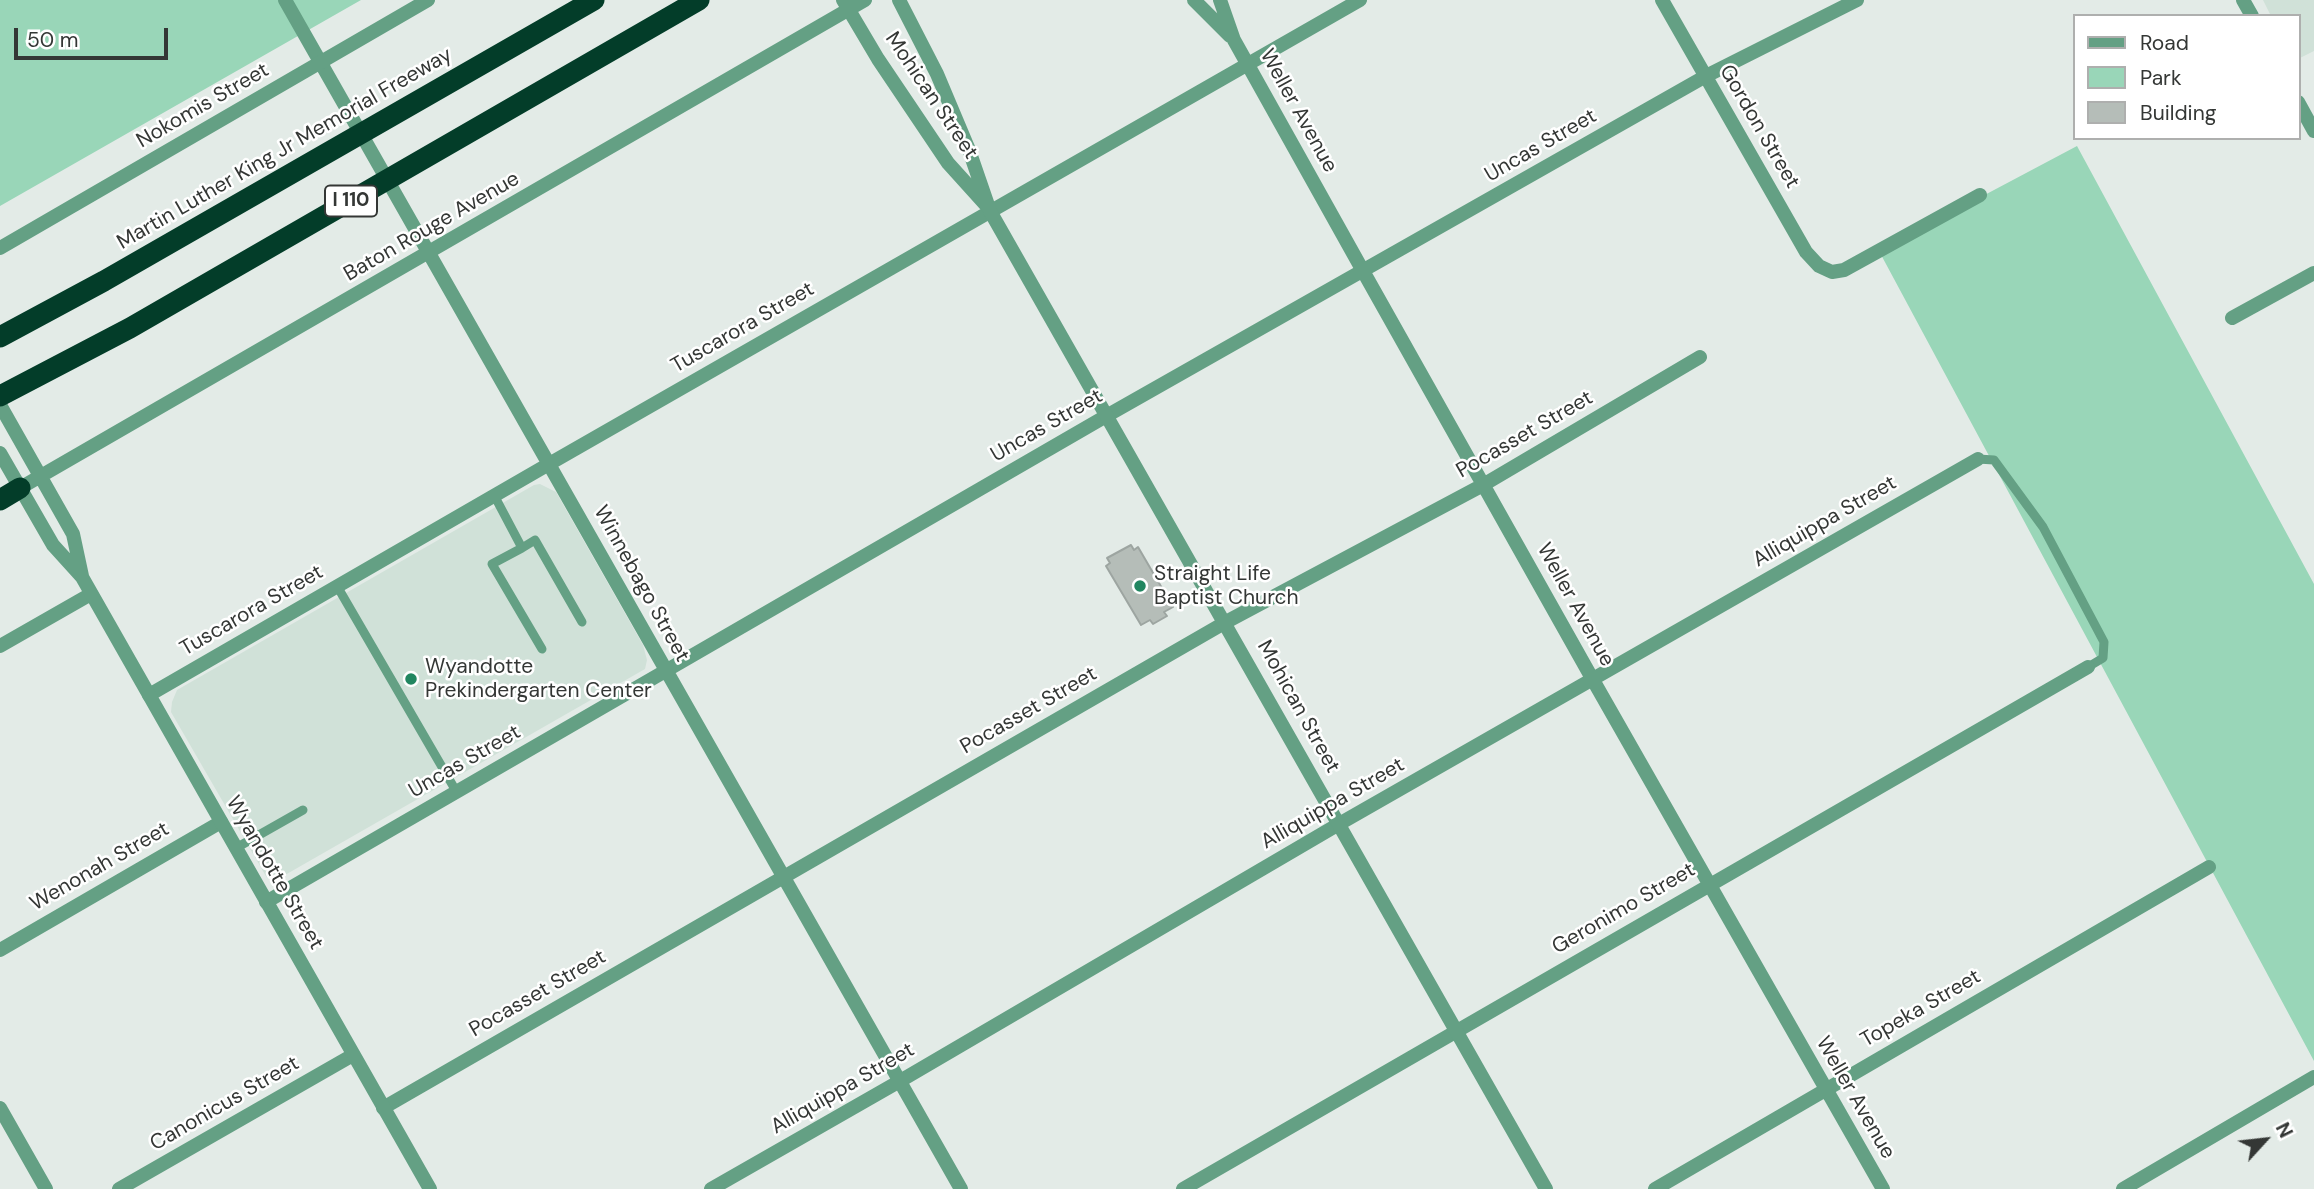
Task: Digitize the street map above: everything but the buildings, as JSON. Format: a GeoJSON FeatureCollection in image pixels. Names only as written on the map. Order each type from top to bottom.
{"type":"FeatureCollection","features":[{"type":"Feature","properties":{"kind":"highway","name":"Martin Luther King Jr Memorial Freeway"},"geometry":{"type":"LineString","coordinates":[[0,337],[85,292],[594,0]]}},
{"type":"Feature","properties":{"kind":"highway","name":"I 110"},"geometry":{"type":"LineString","coordinates":[[0,396],[130,328],[699,0]]}},
{"type":"Feature","properties":{"kind":"highway"},"geometry":{"type":"LineString","coordinates":[[0,500],[20,488]]}},
{"type":"Feature","properties":{"kind":"street","name":"Winnebago Street"},"geometry":{"type":"LineString","coordinates":[[285,0],[961,1189]]}},
{"type":"Feature","properties":{"kind":"street","name":"Nokomis Street"},"geometry":{"type":"LineString","coordinates":[[0,248],[428,0]]}},
{"type":"Feature","properties":{"kind":"street","name":"Baton Rouge Avenue"},"geometry":{"type":"LineString","coordinates":[[20,488],[429,253],[846,4],[864,0]]}},
{"type":"Feature","properties":{"kind":"street","name":"Mohican Street"},"geometry":{"type":"LineString","coordinates":[[899,0],[937,74],[970,150],[990,211]]}},
{"type":"Feature","properties":{"kind":"street","name":"Weller Avenue"},"geometry":{"type":"LineString","coordinates":[[1194,0],[1234,40]]}},
{"type":"Feature","properties":{"kind":"street","name":"Weller Avenue"},"geometry":{"type":"LineString","coordinates":[[1220,0],[1234,40],[1592,680],[1883,1189]]}},
{"type":"Feature","properties":{"kind":"street","name":"Tuscarora Street"},"geometry":{"type":"LineString","coordinates":[[149,695],[1360,0]]}},
{"type":"Feature","properties":{"kind":"street","name":"Gordon Street"},"geometry":{"type":"LineString","coordinates":[[1662,0],[1806,252],[1819,266],[1838,272],[1844,270],[1980,195]]}},
{"type":"Feature","properties":{"kind":"street","name":"Uncas Street"},"geometry":{"type":"LineString","coordinates":[[266,902],[1108,415],[1706,76],[1857,0]]}},
{"type":"Feature","properties":{"kind":"street","name":"Mohican Street"},"geometry":{"type":"LineString","coordinates":[[846,4],[878,59],[948,163],[990,211],[1546,1189]]}},
{"type":"Feature","properties":{"kind":"street"},"geometry":{"type":"LineString","coordinates":[[2300,106],[2314,131]]}},
{"type":"Feature","properties":{"kind":"street"},"geometry":{"type":"LineString","coordinates":[[2232,318],[2314,274]]}},
{"type":"Feature","properties":{"kind":"street","name":"Pocasset Street"},"geometry":{"type":"LineString","coordinates":[[383,1108],[1226,622],[1483,485],[1700,357]]}},
{"type":"Feature","properties":{"kind":"street","name":"Wyandotte Street"},"geometry":{"type":"LineString","coordinates":[[0,405],[73,534],[82,577]]}},
{"type":"Feature","properties":{"kind":"street","name":"Wyandotte Street"},"geometry":{"type":"LineString","coordinates":[[0,453],[53,545],[82,577],[92,594],[430,1189]]}},
{"type":"Feature","properties":{"kind":"street","name":"Alliquippa Street"},"geometry":{"type":"LineString","coordinates":[[711,1189],[1339,824],[1978,458]]}},
{"type":"Feature","properties":{"kind":"street"},"geometry":{"type":"LineString","coordinates":[[0,646],[92,594]]}},
{"type":"Feature","properties":{"kind":"street","name":"Geronimo Street"},"geometry":{"type":"LineString","coordinates":[[1183,1189],[2088,667]]}},
{"type":"Feature","properties":{"kind":"street","name":"Wenonah Street"},"geometry":{"type":"LineString","coordinates":[[0,950],[221,822]]}},
{"type":"Feature","properties":{"kind":"street","name":"Topeka Street"},"geometry":{"type":"LineString","coordinates":[[1655,1189],[2209,867]]}},
{"type":"Feature","properties":{"kind":"street","name":"Canonicus Street"},"geometry":{"type":"LineString","coordinates":[[118,1189],[353,1055]]}},
{"type":"Feature","properties":{"kind":"street"},"geometry":{"type":"LineString","coordinates":[[2123,1189],[2314,1077]]}},
{"type":"Feature","properties":{"kind":"street"},"geometry":{"type":"LineString","coordinates":[[0,1108],[46,1189]]}},
{"type":"Feature","properties":{"kind":"lane"},"geometry":{"type":"LineString","coordinates":[[1978,458],[1994,460],[2043,527],[2104,642],[2103,658],[2088,667]]}},
{"type":"Feature","properties":{"kind":"lane"},"geometry":{"type":"LineString","coordinates":[[494,495],[522,548]]}},
{"type":"Feature","properties":{"kind":"lane"},"geometry":{"type":"LineString","coordinates":[[541,649],[492,565],[536,540],[582,622]]}},
{"type":"Feature","properties":{"kind":"lane"},"geometry":{"type":"LineString","coordinates":[[337,586],[456,792]]}},
{"type":"Feature","properties":{"kind":"lane"},"geometry":{"type":"LineString","coordinates":[[236,848],[303,810]]}},
{"type":"Feature","properties":{"kind":"shaded area"},"geometry":{"type":"Polygon","coordinates":[[[2263,0],[2314,0],[2314,51],[2300,58],[2300,14],[2270,14],[2263,0]]]}},
{"type":"Feature","properties":{"kind":"shaded area","name":"Wyandotte Prekindergarten Center"},"geometry":{"type":"Polygon","coordinates":[[[540,484],[556,492],[643,645],[647,660],[645,669],[285,875],[273,880],[267,878],[171,712],[177,690],[540,484]]]}},
{"type":"Feature","properties":{"kind":"green space"},"geometry":{"type":"Polygon","coordinates":[[[0,0],[361,0],[0,206],[0,0]]]}},
{"type":"Feature","properties":{"kind":"green space"},"geometry":{"type":"Polygon","coordinates":[[[2077,146],[2314,584],[2314,1061],[1879,251],[2077,146]]]}},
{"type":"Feature","properties":{"kind":"place","name":"Straight Life Baptist Church"},"geometry":{"type":"Point","coordinates":[1140,586]}},
{"type":"Feature","properties":{"kind":"place","name":"Wyandotte Prekindergarten Center"},"geometry":{"type":"Point","coordinates":[411,679]}}]}
